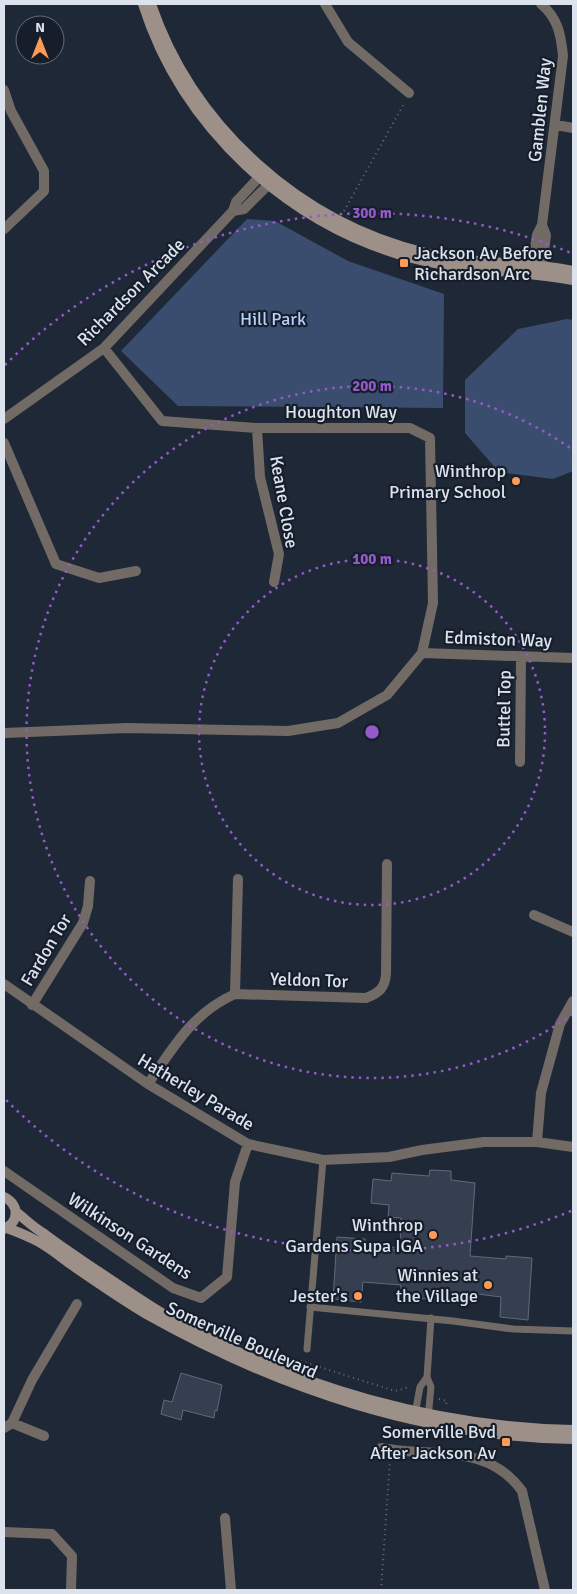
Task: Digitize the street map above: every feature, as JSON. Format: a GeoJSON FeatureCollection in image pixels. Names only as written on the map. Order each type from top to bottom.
{"type":"FeatureCollection","features":[{"type":"Feature","properties":{"kind":"main road"},"geometry":{"type":"LineString","coordinates":[[143,4],[171,70],[212,128],[271,182],[318,219],[360,240],[430,262],[460,267],[573,271]]}},
{"type":"Feature","properties":{"kind":"main road"},"geometry":{"type":"LineString","coordinates":[[151,4],[177,64],[209,112],[262,174]]}},
{"type":"Feature","properties":{"kind":"main road"},"geometry":{"type":"LineString","coordinates":[[271,182],[339,221],[386,241],[428,254],[537,270],[573,280]]}},
{"type":"Feature","properties":{"kind":"main road","name":"Somerville Boulevard"},"geometry":{"type":"LineString","coordinates":[[4,1197],[13,1203],[16,1212],[42,1233],[139,1299],[186,1326],[247,1356],[301,1378],[415,1416]]}},
{"type":"Feature","properties":{"kind":"main road"},"geometry":{"type":"LineString","coordinates":[[5,1228],[14,1221],[16,1212]]}},
{"type":"Feature","properties":{"kind":"main road","name":"Somerville Boulevard"},"geometry":{"type":"LineString","coordinates":[[5,1228],[42,1244],[129,1304],[183,1334],[298,1386],[399,1416],[573,1430]]}},
{"type":"Feature","properties":{"kind":"main road","name":"Somerville Boulevard"},"geometry":{"type":"LineString","coordinates":[[428,1418],[498,1434],[573,1439]]}},
{"type":"Feature","properties":{"kind":"street"},"geometry":{"type":"LineString","coordinates":[[325,4],[348,42],[409,93]]}},
{"type":"Feature","properties":{"kind":"street","name":"Gamblen Way"},"geometry":{"type":"LineString","coordinates":[[537,270],[537,235],[542,225],[556,126],[563,56],[558,24],[541,4]]}},
{"type":"Feature","properties":{"kind":"street"},"geometry":{"type":"LineString","coordinates":[[4,90],[11,112],[44,171],[44,191],[4,229]]}},
{"type":"Feature","properties":{"kind":"street"},"geometry":{"type":"LineString","coordinates":[[556,126],[573,128]]}},
{"type":"Feature","properties":{"kind":"street","name":"Richardson Arcade"},"geometry":{"type":"LineString","coordinates":[[4,419],[104,348],[234,211],[236,202],[262,174]]}},
{"type":"Feature","properties":{"kind":"street"},"geometry":{"type":"LineString","coordinates":[[234,211],[244,209],[271,182]]}},
{"type":"Feature","properties":{"kind":"street","name":"Houghton Way"},"geometry":{"type":"LineString","coordinates":[[4,733],[127,728],[288,731],[338,723],[387,695],[422,653],[433,603],[430,438],[410,428],[258,428],[162,421],[104,348]]}},
{"type":"Feature","properties":{"kind":"street","name":"Keane Close"},"geometry":{"type":"LineString","coordinates":[[258,428],[260,477],[279,554],[274,582]]}},
{"type":"Feature","properties":{"kind":"street"},"geometry":{"type":"LineString","coordinates":[[4,443],[56,564],[99,578],[136,571]]}},
{"type":"Feature","properties":{"kind":"street","name":"Edmiston Way"},"geometry":{"type":"LineString","coordinates":[[422,653],[573,658]]}},
{"type":"Feature","properties":{"kind":"street","name":"Buttel Top"},"geometry":{"type":"LineString","coordinates":[[520,762],[521,656]]}},
{"type":"Feature","properties":{"kind":"street","name":"Yeldon Tor"},"geometry":{"type":"LineString","coordinates":[[235,994],[366,998],[380,990],[385,982],[386,974],[387,864]]}},
{"type":"Feature","properties":{"kind":"street"},"geometry":{"type":"LineString","coordinates":[[148,1084],[183,1033],[219,1003],[235,994],[238,879]]}},
{"type":"Feature","properties":{"kind":"street","name":"Fardon Tor"},"geometry":{"type":"LineString","coordinates":[[32,1005],[83,923],[88,906],[90,881]]}},
{"type":"Feature","properties":{"kind":"street"},"geometry":{"type":"LineString","coordinates":[[534,916],[573,932]]}},
{"type":"Feature","properties":{"kind":"street","name":"Hatherley Parade"},"geometry":{"type":"LineString","coordinates":[[4,984],[148,1084],[248,1144],[323,1160],[389,1157],[422,1150],[484,1142],[537,1142],[573,1147]]}},
{"type":"Feature","properties":{"kind":"street"},"geometry":{"type":"LineString","coordinates":[[537,1142],[541,1093],[560,1024],[573,1001]]}},
{"type":"Feature","properties":{"kind":"street","name":"Wilkinson Gardens"},"geometry":{"type":"LineString","coordinates":[[4,1171],[173,1288],[202,1298],[227,1277],[235,1182],[248,1144]]}},
{"type":"Feature","properties":{"kind":"street"},"geometry":{"type":"LineString","coordinates":[[44,1436],[8,1426],[32,1380],[77,1304]]}},
{"type":"Feature","properties":{"kind":"street"},"geometry":{"type":"LineString","coordinates":[[386,1449],[470,1457],[502,1469],[522,1491],[545,1590]]}},
{"type":"Feature","properties":{"kind":"street"},"geometry":{"type":"LineString","coordinates":[[225,1518],[231,1590]]}},
{"type":"Feature","properties":{"kind":"street"},"geometry":{"type":"LineString","coordinates":[[4,1532],[52,1534],[72,1556],[71,1590]]}},
{"type":"Feature","properties":{"kind":"lane"},"geometry":{"type":"LineString","coordinates":[[307,1349],[323,1160]]}},
{"type":"Feature","properties":{"kind":"lane"},"geometry":{"type":"LineString","coordinates":[[310,1307],[431,1318],[513,1329],[573,1331]]}},
{"type":"Feature","properties":{"kind":"lane"},"geometry":{"type":"LineString","coordinates":[[428,1418],[431,1387],[427,1377],[431,1318]]}},
{"type":"Feature","properties":{"kind":"lane"},"geometry":{"type":"LineString","coordinates":[[415,1416],[420,1387],[427,1377]]}},
{"type":"Feature","properties":{"kind":"path"},"geometry":{"type":"LineString","coordinates":[[339,221],[409,93]]}},
{"type":"Feature","properties":{"kind":"path"},"geometry":{"type":"LineString","coordinates":[[274,1355],[304,1362],[395,1391],[406,1388]]}},
{"type":"Feature","properties":{"kind":"path"},"geometry":{"type":"LineString","coordinates":[[381,1590],[386,1449],[399,1416]]}},
{"type":"Feature","properties":{"kind":"green space","name":"Hill Park"},"geometry":{"type":"Polygon","coordinates":[[[247,219],[275,221],[348,261],[444,294],[443,408],[178,406],[121,351],[247,219]]]}},
{"type":"Feature","properties":{"kind":"green space"},"geometry":{"type":"Polygon","coordinates":[[[567,319],[573,320],[573,471],[553,479],[499,472],[465,433],[465,380],[518,329],[567,319]]]}},
{"type":"Feature","properties":{"kind":"building"},"geometry":{"type":"Polygon","coordinates":[[[430,1170],[451,1171],[451,1180],[475,1183],[470,1256],[506,1259],[506,1256],[532,1258],[528,1320],[500,1317],[501,1297],[462,1292],[461,1303],[400,1296],[401,1285],[363,1282],[361,1302],[333,1299],[337,1237],[365,1239],[365,1244],[400,1248],[401,1218],[388,1217],[389,1205],[371,1203],[373,1179],[391,1181],[392,1173],[429,1176],[430,1170]]]}},
{"type":"Feature","properties":{"kind":"building"},"geometry":{"type":"Polygon","coordinates":[[[181,1373],[222,1385],[214,1418],[183,1410],[181,1420],[161,1414],[164,1400],[172,1402],[181,1373]]]}},
{"type":"Feature","properties":{"kind":"place","name":"Jackson Av Before Richardson Arc"},"geometry":{"type":"Point","coordinates":[404,263]}},
{"type":"Feature","properties":{"kind":"place","name":"Winthrop Primary School"},"geometry":{"type":"Point","coordinates":[516,481]}},
{"type":"Feature","properties":{"kind":"place","name":"Winthrop Gardens Supa IGA"},"geometry":{"type":"Point","coordinates":[433,1235]}},
{"type":"Feature","properties":{"kind":"place","name":"Winnies at the Village"},"geometry":{"type":"Point","coordinates":[488,1285]}},
{"type":"Feature","properties":{"kind":"place","name":"Jester's"},"geometry":{"type":"Point","coordinates":[358,1296]}},
{"type":"Feature","properties":{"kind":"place","name":"Somerville Bvd After Jackson Av"},"geometry":{"type":"Point","coordinates":[506,1442]}}]}
